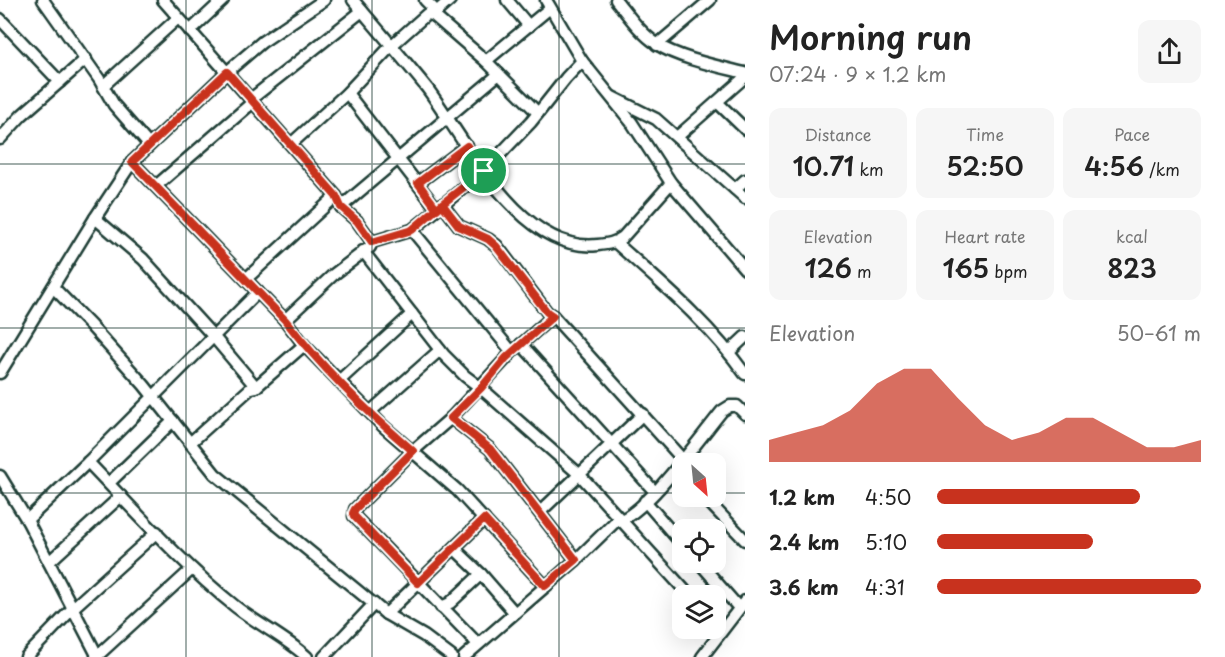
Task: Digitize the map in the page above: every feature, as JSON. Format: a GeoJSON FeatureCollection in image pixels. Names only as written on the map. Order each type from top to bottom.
{"type":"FeatureCollection","features":[{"type":"Feature","properties":{"kind":"street"},"geometry":{"type":"LineString","coordinates":[[43,0],[86,59],[114,105],[150,145]]}},
{"type":"Feature","properties":{"kind":"street"},"geometry":{"type":"LineString","coordinates":[[163,0],[291,144],[357,221],[372,242]]}},
{"type":"Feature","properties":{"kind":"street"},"geometry":{"type":"LineString","coordinates":[[190,31],[223,0]]}},
{"type":"Feature","properties":{"kind":"street"},"geometry":{"type":"LineString","coordinates":[[0,373],[132,162],[262,42],[324,0]]}},
{"type":"Feature","properties":{"kind":"street"},"geometry":{"type":"LineString","coordinates":[[353,0],[425,86],[509,203],[534,225],[570,244],[589,246],[615,242],[623,237],[671,183]]}},
{"type":"Feature","properties":{"kind":"street"},"geometry":{"type":"LineString","coordinates":[[425,0],[435,14],[538,113]]}},
{"type":"Feature","properties":{"kind":"street"},"geometry":{"type":"LineString","coordinates":[[291,144],[347,93],[423,15],[435,14],[450,0]]}},
{"type":"Feature","properties":{"kind":"street"},"geometry":{"type":"LineString","coordinates":[[507,0],[529,26]]}},
{"type":"Feature","properties":{"kind":"street"},"geometry":{"type":"LineString","coordinates":[[617,0],[635,24],[657,45],[745,75],[677,137]]}},
{"type":"Feature","properties":{"kind":"street"},"geometry":{"type":"LineString","coordinates":[[657,45],[710,0]]}},
{"type":"Feature","properties":{"kind":"street"},"geometry":{"type":"LineString","coordinates":[[486,61],[529,26],[548,4],[582,61],[632,123],[671,183],[745,269]]}},
{"type":"Feature","properties":{"kind":"street"},"geometry":{"type":"LineString","coordinates":[[156,186],[252,100],[362,11]]}},
{"type":"Feature","properties":{"kind":"street"},"geometry":{"type":"LineString","coordinates":[[103,86],[178,18]]}},
{"type":"Feature","properties":{"kind":"street"},"geometry":{"type":"LineString","coordinates":[[0,19],[60,82]]}},
{"type":"Feature","properties":{"kind":"street"},"geometry":{"type":"LineString","coordinates":[[0,139],[22,115],[86,59]]}},
{"type":"Feature","properties":{"kind":"street"},"geometry":{"type":"LineString","coordinates":[[285,320],[333,275],[370,247],[372,242],[412,230],[484,171],[504,152],[582,61]]}},
{"type":"Feature","properties":{"kind":"street"},"geometry":{"type":"LineString","coordinates":[[246,279],[339,201],[398,157],[499,74]]}},
{"type":"Feature","properties":{"kind":"street"},"geometry":{"type":"LineString","coordinates":[[347,93],[418,183],[459,226],[488,239],[496,246],[547,312],[643,414],[672,455]]}},
{"type":"Feature","properties":{"kind":"street"},"geometry":{"type":"LineString","coordinates":[[609,95],[656,119],[745,198]]}},
{"type":"Feature","properties":{"kind":"street"},"geometry":{"type":"LineString","coordinates":[[717,102],[745,129]]}},
{"type":"Feature","properties":{"kind":"street"},"geometry":{"type":"LineString","coordinates":[[418,183],[467,146]]}},
{"type":"Feature","properties":{"kind":"street"},"geometry":{"type":"LineString","coordinates":[[132,162],[285,320],[304,345],[339,381],[457,490],[545,586]]}},
{"type":"Feature","properties":{"kind":"street"},"geometry":{"type":"LineString","coordinates":[[735,189],[745,180]]}},
{"type":"Feature","properties":{"kind":"street"},"geometry":{"type":"LineString","coordinates":[[95,218],[143,259],[256,387]]}},
{"type":"Feature","properties":{"kind":"street"},"geometry":{"type":"LineString","coordinates":[[412,230],[517,348],[610,444],[615,446],[655,492]]}},
{"type":"Feature","properties":{"kind":"street"},"geometry":{"type":"LineString","coordinates":[[615,242],[718,338],[745,374]]}},
{"type":"Feature","properties":{"kind":"street"},"geometry":{"type":"LineString","coordinates":[[363,252],[440,350],[465,376],[580,475],[680,585]]}},
{"type":"Feature","properties":{"kind":"street"},"geometry":{"type":"LineString","coordinates":[[53,287],[153,396],[215,474],[386,614],[452,657]]}},
{"type":"Feature","properties":{"kind":"street"},"geometry":{"type":"LineString","coordinates":[[27,520],[258,292]]}},
{"type":"Feature","properties":{"kind":"street"},"geometry":{"type":"LineString","coordinates":[[339,381],[412,314]]}},
{"type":"Feature","properties":{"kind":"street"},"geometry":{"type":"LineString","coordinates":[[478,644],[353,513],[413,451],[481,388],[492,373],[517,348],[553,316]]}},
{"type":"Feature","properties":{"kind":"street"},"geometry":{"type":"LineString","coordinates":[[729,352],[745,337]]}},
{"type":"Feature","properties":{"kind":"street"},"geometry":{"type":"LineString","coordinates":[[190,443],[251,388],[256,387],[304,345]]}},
{"type":"Feature","properties":{"kind":"street"},"geometry":{"type":"LineString","coordinates":[[370,412],[440,350]]}},
{"type":"Feature","properties":{"kind":"street"},"geometry":{"type":"LineString","coordinates":[[692,453],[722,411],[730,406],[737,406],[745,414]]}},
{"type":"Feature","properties":{"kind":"street"},"geometry":{"type":"LineString","coordinates":[[540,512],[643,414]]}},
{"type":"Feature","properties":{"kind":"street"},"geometry":{"type":"LineString","coordinates":[[451,418],[490,449],[576,560]]}},
{"type":"Feature","properties":{"kind":"street"},"geometry":{"type":"LineString","coordinates":[[109,483],[173,421]]}},
{"type":"Feature","properties":{"kind":"street"},"geometry":{"type":"LineString","coordinates":[[88,462],[192,569],[238,608],[291,643],[307,657]]}},
{"type":"Feature","properties":{"kind":"street"},"geometry":{"type":"LineString","coordinates":[[0,476],[27,520],[74,607],[97,656],[192,569]]}},
{"type":"Feature","properties":{"kind":"street"},"geometry":{"type":"LineString","coordinates":[[464,657],[576,560],[615,522],[623,521],[672,476]]}},
{"type":"Feature","properties":{"kind":"street"},"geometry":{"type":"LineString","coordinates":[[49,562],[121,496]]}},
{"type":"Feature","properties":{"kind":"street"},"geometry":{"type":"LineString","coordinates":[[645,501],[672,532]]}},
{"type":"Feature","properties":{"kind":"street"},"geometry":{"type":"LineString","coordinates":[[714,507],[745,540]]}},
{"type":"Feature","properties":{"kind":"street"},"geometry":{"type":"LineString","coordinates":[[386,614],[484,519]]}},
{"type":"Feature","properties":{"kind":"street"},"geometry":{"type":"LineString","coordinates":[[26,657],[74,607],[157,532]]}},
{"type":"Feature","properties":{"kind":"street"},"geometry":{"type":"LineString","coordinates":[[457,546],[459,553],[514,612]]}},
{"type":"Feature","properties":{"kind":"street"},"geometry":{"type":"LineString","coordinates":[[711,573],[743,604],[726,621]]}},
{"type":"Feature","properties":{"kind":"street"},"geometry":{"type":"LineString","coordinates":[[441,607],[450,603],[481,574]]}},
{"type":"Feature","properties":{"kind":"street"},"geometry":{"type":"LineString","coordinates":[[324,657],[374,604]]}},
{"type":"Feature","properties":{"kind":"street"},"geometry":{"type":"LineString","coordinates":[[702,657],[713,639]]}},
{"type":"Feature","properties":{"kind":"route"},"geometry":{"type":"LineString","coordinates":[[484,171],[442,204],[437,209],[412,230],[372,242],[357,221],[341,207],[336,196],[227,72],[132,162],[285,320],[304,345],[383,426],[413,451],[353,513],[418,583],[484,519],[545,586],[576,560],[490,449],[451,418],[481,388],[506,358],[553,316],[547,312],[496,246],[488,239],[459,226],[442,204],[437,209],[418,183],[467,146],[484,171]]}}]}
